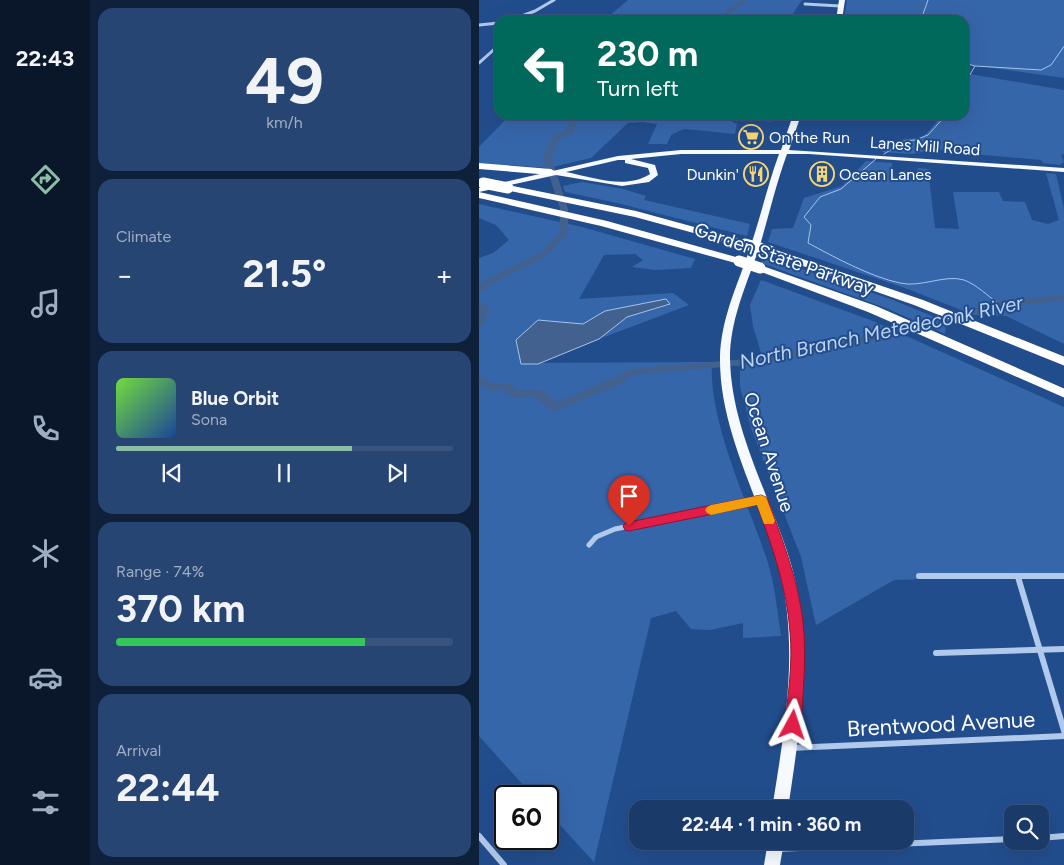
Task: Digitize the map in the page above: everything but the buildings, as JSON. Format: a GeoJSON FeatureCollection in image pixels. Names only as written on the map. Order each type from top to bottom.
{"type":"FeatureCollection","features":[{"type":"Feature","properties":{"kind":"highway"},"geometry":{"type":"LineString","coordinates":[[479,166],[547,172]]}},
{"type":"Feature","properties":{"kind":"highway","name":"Garden State Parkway"},"geometry":{"type":"LineString","coordinates":[[480,185],[575,200],[652,218],[770,251],[939,309],[1064,362]]}},
{"type":"Feature","properties":{"kind":"highway","name":"Garden State Parkway"},"geometry":{"type":"LineString","coordinates":[[479,196],[582,218],[760,268],[824,290],[898,320],[1064,394]]}},
{"type":"Feature","properties":{"kind":"main road","name":"Ocean Avenue"},"geometry":{"type":"LineString","coordinates":[[782,800],[798,668],[797,631],[785,564],[761,500],[728,401],[725,358],[726,331],[735,298],[756,245],[795,120]]}},
{"type":"Feature","properties":{"kind":"main road","name":"Lanes Mill Road"},"geometry":{"type":"LineString","coordinates":[[609,160],[680,152],[784,151],[1064,170]]}},
{"type":"Feature","properties":{"kind":"main road"},"geometry":{"type":"LineString","coordinates":[[480,185],[547,172],[563,172],[634,185],[647,181],[655,173],[652,167],[647,164],[609,160],[563,172]]}},
{"type":"Feature","properties":{"kind":"street"},"geometry":{"type":"LineString","coordinates":[[524,15],[554,0]]}},
{"type":"Feature","properties":{"kind":"street"},"geometry":{"type":"LineString","coordinates":[[805,4],[841,3]]}},
{"type":"Feature","properties":{"kind":"street"},"geometry":{"type":"LineString","coordinates":[[479,25],[494,23]]}},
{"type":"Feature","properties":{"kind":"street"},"geometry":{"type":"LineString","coordinates":[[479,63],[494,50]]}},
{"type":"Feature","properties":{"kind":"street"},"geometry":{"type":"LineString","coordinates":[[589,544],[596,537],[615,529],[761,500]]}},
{"type":"Feature","properties":{"kind":"street"},"geometry":{"type":"LineString","coordinates":[[919,576],[1064,576]]}},
{"type":"Feature","properties":{"kind":"street"},"geometry":{"type":"LineString","coordinates":[[1018,577],[1064,735]]}},
{"type":"Feature","properties":{"kind":"street"},"geometry":{"type":"LineString","coordinates":[[936,653],[1064,649]]}},
{"type":"Feature","properties":{"kind":"street","name":"Brentwood Avenue"},"geometry":{"type":"LineString","coordinates":[[789,748],[1064,735]]}},
{"type":"Feature","properties":{"kind":"street"},"geometry":{"type":"LineString","coordinates":[[479,836],[504,865]]}},
{"type":"Feature","properties":{"kind":"street"},"geometry":{"type":"LineString","coordinates":[[1049,837],[1064,836]]}},
{"type":"Feature","properties":{"kind":"street"},"geometry":{"type":"LineString","coordinates":[[774,852],[1004,839]]}},
{"type":"Feature","properties":{"kind":"shaded area"},"geometry":{"type":"Polygon","coordinates":[[[628,0],[802,0],[792,15],[610,15],[628,0]]]}},
{"type":"Feature","properties":{"kind":"shaded area"},"geometry":{"type":"Polygon","coordinates":[[[847,0],[1064,0],[1064,78],[969,65],[969,15],[845,15],[847,0]]]}},
{"type":"Feature","properties":{"kind":"shaded area"},"geometry":{"type":"Polygon","coordinates":[[[969,74],[1064,90],[1064,154],[1061,155],[1064,162],[1060,165],[1043,163],[1041,160],[935,149],[913,154],[881,152],[904,139],[921,138],[938,120],[969,120],[969,74]]]}},
{"type":"Feature","properties":{"kind":"shaded area"},"geometry":{"type":"Polygon","coordinates":[[[505,120],[729,120],[737,124],[735,134],[684,129],[671,135],[667,144],[648,144],[657,124],[643,122],[628,123],[591,158],[548,168],[479,163],[479,147],[505,120]]]}},
{"type":"Feature","properties":{"kind":"shaded area"},"geometry":{"type":"Polygon","coordinates":[[[866,161],[892,163],[892,179],[914,179],[918,168],[928,169],[935,228],[959,229],[953,192],[999,192],[1003,201],[1025,202],[1032,220],[1048,224],[1059,220],[1046,173],[1056,174],[1065,213],[1064,344],[1006,316],[974,315],[905,288],[768,242],[772,229],[793,228],[804,198],[842,186],[866,161]]]}},
{"type":"Feature","properties":{"kind":"shaded area"},"geometry":{"type":"Polygon","coordinates":[[[582,182],[623,189],[646,196],[644,200],[750,224],[747,236],[617,203],[565,192],[563,186],[582,182]]]}},
{"type":"Feature","properties":{"kind":"shaded area"},"geometry":{"type":"Polygon","coordinates":[[[479,204],[582,227],[695,259],[691,268],[655,270],[632,267],[643,260],[635,254],[604,255],[579,299],[673,293],[689,305],[599,339],[627,317],[669,305],[666,299],[606,311],[583,324],[538,320],[516,340],[521,363],[712,362],[712,385],[723,436],[767,560],[774,588],[781,636],[743,638],[743,623],[710,630],[691,629],[676,611],[651,618],[594,862],[559,824],[559,785],[523,785],[479,736],[479,258],[493,253],[509,240],[496,225],[479,218],[479,204]]]}},
{"type":"Feature","properties":{"kind":"shaded area"},"geometry":{"type":"Polygon","coordinates":[[[764,256],[893,300],[949,323],[946,324],[945,334],[886,308],[761,263],[764,256]]]}},
{"type":"Feature","properties":{"kind":"shaded area"},"geometry":{"type":"Polygon","coordinates":[[[761,280],[873,321],[1064,407],[1064,574],[894,580],[816,625],[801,557],[751,428],[740,387],[740,359],[762,356],[753,326],[750,305],[761,280]]]}},
{"type":"Feature","properties":{"kind":"shaded area"},"geometry":{"type":"Polygon","coordinates":[[[666,299],[670,304],[627,317],[599,339],[538,364],[521,364],[516,340],[538,320],[583,324],[605,311],[666,299]]]}},
{"type":"Feature","properties":{"kind":"waterway"},"geometry":{"type":"LineString","coordinates":[[727,15],[728,11],[743,2],[742,0]]}},
{"type":"Feature","properties":{"kind":"waterway"},"geometry":{"type":"LineString","coordinates":[[923,15],[928,0]]}},
{"type":"Feature","properties":{"kind":"waterway"},"geometry":{"type":"LineString","coordinates":[[975,66],[1041,70],[1051,65],[1065,45]]}},
{"type":"Feature","properties":{"kind":"waterway"},"geometry":{"type":"LineString","coordinates":[[969,64],[975,66]]}},
{"type":"Feature","properties":{"kind":"waterway"},"geometry":{"type":"LineString","coordinates":[[969,76],[975,66]]}},
{"type":"Feature","properties":{"kind":"waterway"},"geometry":{"type":"LineString","coordinates":[[479,290],[485,284],[544,254],[564,234],[564,209],[547,156],[557,137],[570,131],[573,120]]}},
{"type":"Feature","properties":{"kind":"waterway"},"geometry":{"type":"LineString","coordinates":[[884,154],[905,141],[915,140],[928,135],[942,120]]}},
{"type":"Feature","properties":{"kind":"waterway"},"geometry":{"type":"LineString","coordinates":[[876,159],[841,189],[820,197],[804,217],[811,225],[808,243],[865,271],[900,283],[916,284],[949,279],[964,280],[999,304]]}},
{"type":"Feature","properties":{"kind":"waterway","name":"North Branch Metedeconk River"},"geometry":{"type":"LineString","coordinates":[[479,378],[490,387],[506,386],[513,394],[539,393],[554,407],[613,383],[631,372],[757,361],[854,342],[935,323],[1005,303],[1065,298]]}},
{"type":"Feature","properties":{"kind":"waterway"},"geometry":{"type":"LineString","coordinates":[[479,304],[484,308],[479,324]]}},
{"type":"Feature","properties":{"kind":"slow traffic"},"geometry":{"type":"LineString","coordinates":[[711,510],[761,500],[769,521]]}},
{"type":"Feature","properties":{"kind":"place","name":"On the Run"},"geometry":{"type":"Point","coordinates":[751,137]}},
{"type":"Feature","properties":{"kind":"place","name":"Dunkin'"},"geometry":{"type":"Point","coordinates":[756,174]}},
{"type":"Feature","properties":{"kind":"place","name":"Ocean Lanes"},"geometry":{"type":"Point","coordinates":[822,174]}},
{"type":"Feature","properties":{"kind":"route"},"geometry":{"type":"LineString","coordinates":[[629,526],[761,500],[785,564],[797,631],[798,668],[793,725]]}}]}
